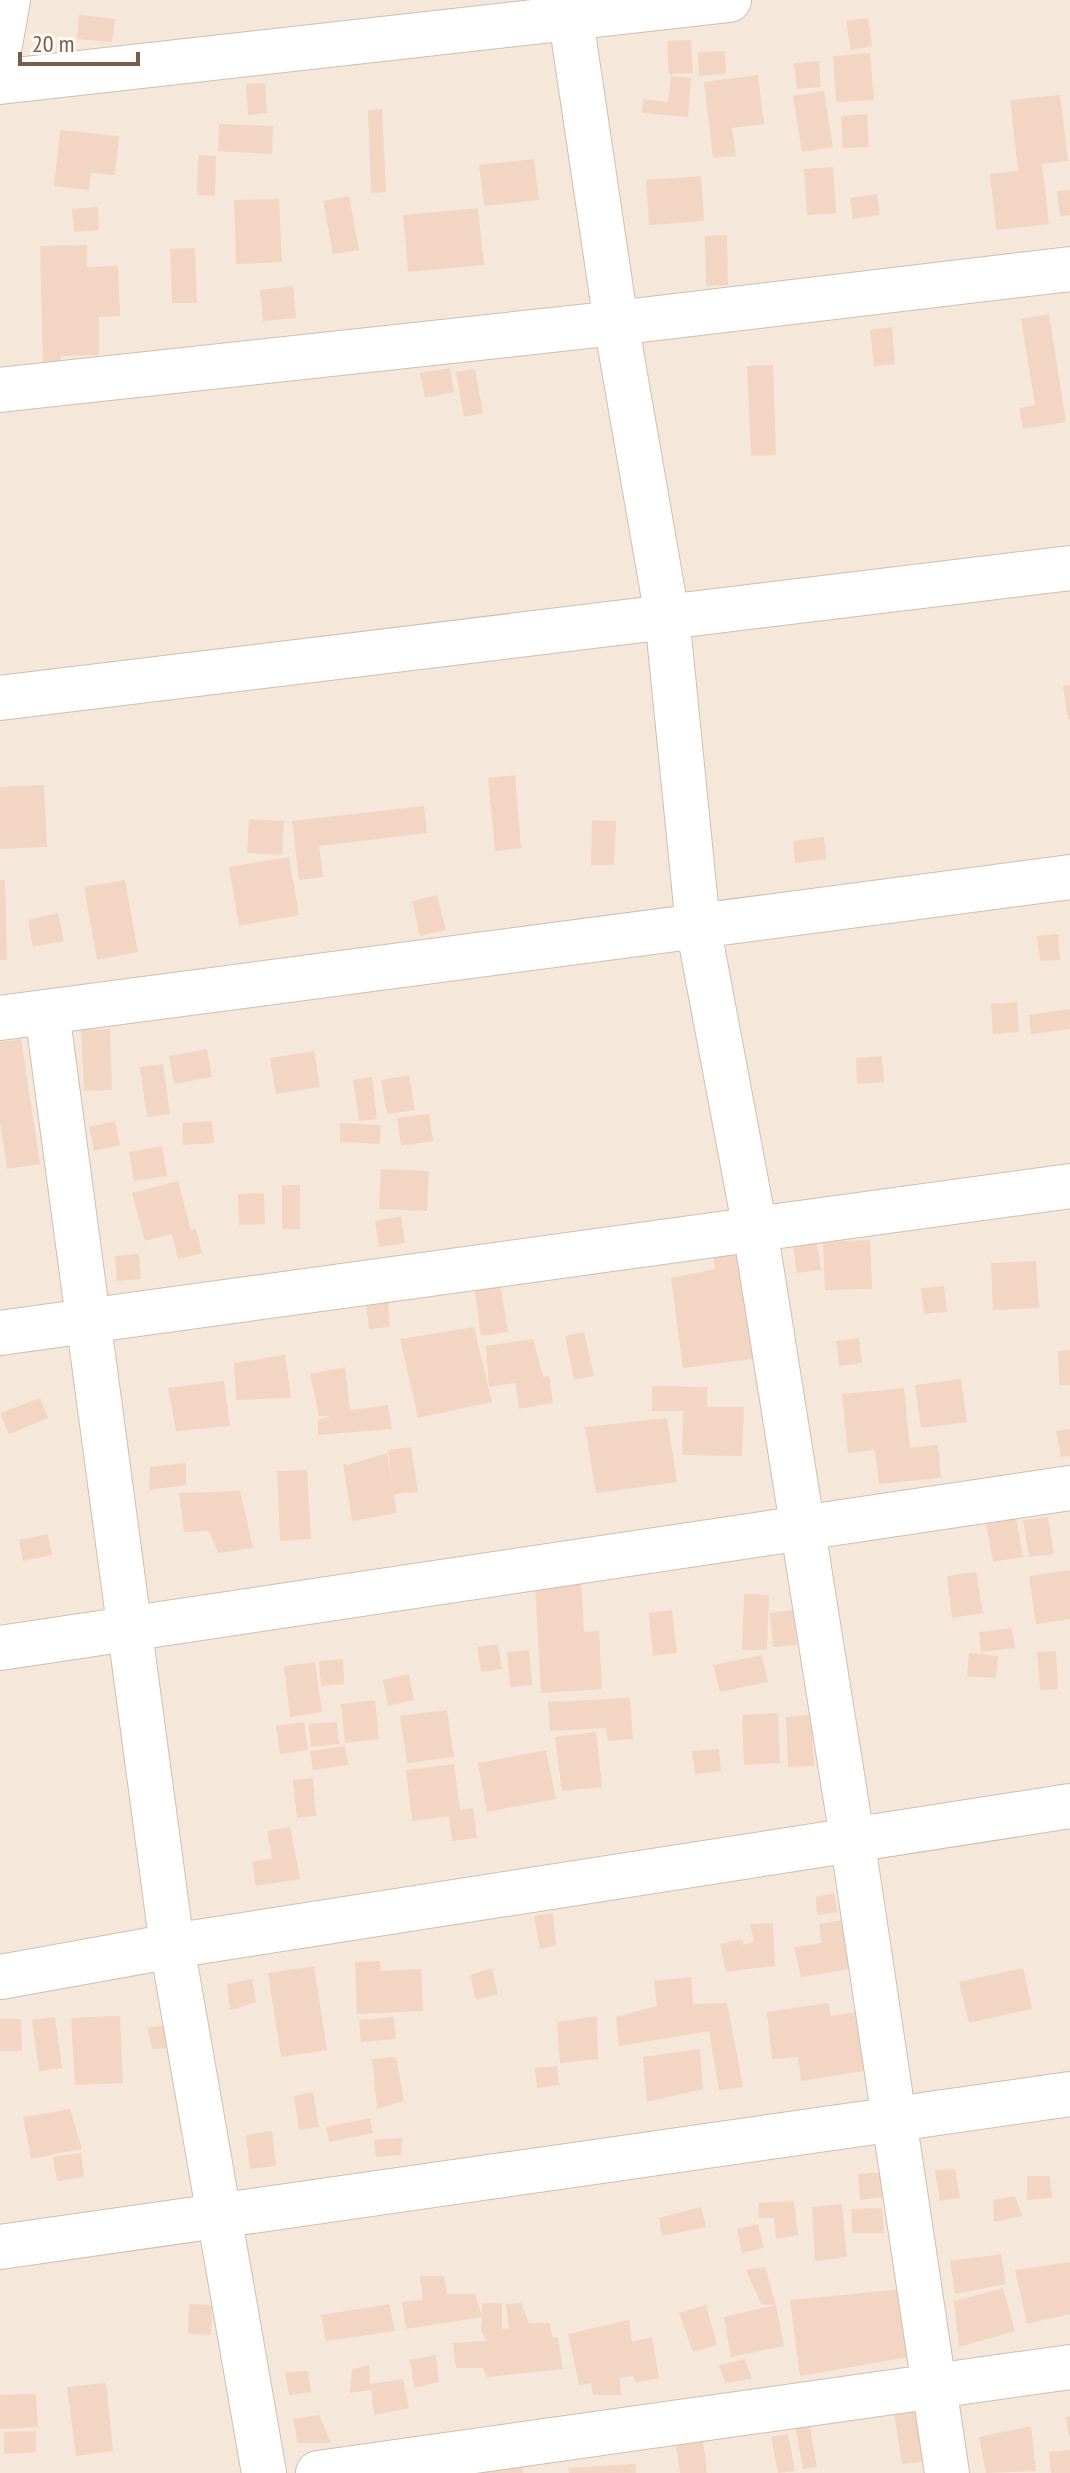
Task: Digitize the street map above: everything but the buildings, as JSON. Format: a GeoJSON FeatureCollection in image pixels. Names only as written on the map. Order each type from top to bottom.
{"type":"FeatureCollection","features":[{"type":"Feature","properties":{"kind":"street"},"geometry":{"type":"LineString","coordinates":[[0,45],[8,0]]}},
{"type":"Feature","properties":{"kind":"street"},"geometry":{"type":"LineString","coordinates":[[0,82],[570,9],[729,0]]}},
{"type":"Feature","properties":{"kind":"street"},"geometry":{"type":"LineString","coordinates":[[570,9],[616,323],[667,616],[698,926],[755,1229],[852,1838],[947,2473]]}},
{"type":"Feature","properties":{"kind":"street"},"geometry":{"type":"LineString","coordinates":[[0,390],[616,323],[1070,269]]}},
{"type":"Feature","properties":{"kind":"street"},"geometry":{"type":"LineString","coordinates":[[0,698],[1070,568]]}},
{"type":"Feature","properties":{"kind":"street"},"geometry":{"type":"LineString","coordinates":[[0,1018],[1070,877]]}},
{"type":"Feature","properties":{"kind":"street"},"geometry":{"type":"LineString","coordinates":[[47,1012],[91,1320],[128,1630],[172,1946],[264,2473]]}},
{"type":"Feature","properties":{"kind":"street"},"geometry":{"type":"LineString","coordinates":[[0,1333],[1070,1186]]}},
{"type":"Feature","properties":{"kind":"street"},"geometry":{"type":"LineString","coordinates":[[0,1648],[1070,1488]]}},
{"type":"Feature","properties":{"kind":"street"},"geometry":{"type":"LineString","coordinates":[[0,1977],[172,1946],[1070,1806]]}},
{"type":"Feature","properties":{"kind":"street"},"geometry":{"type":"LineString","coordinates":[[0,2247],[894,2122],[1070,2094]]}},
{"type":"Feature","properties":{"kind":"street"},"geometry":{"type":"LineString","coordinates":[[318,2473],[1070,2367]]}},
{"type":"Feature","properties":{"kind":"shaded area"},"geometry":{"type":"Polygon","coordinates":[[[0,0],[1070,0],[1070,2473],[0,2473],[0,0]]]}}]}
